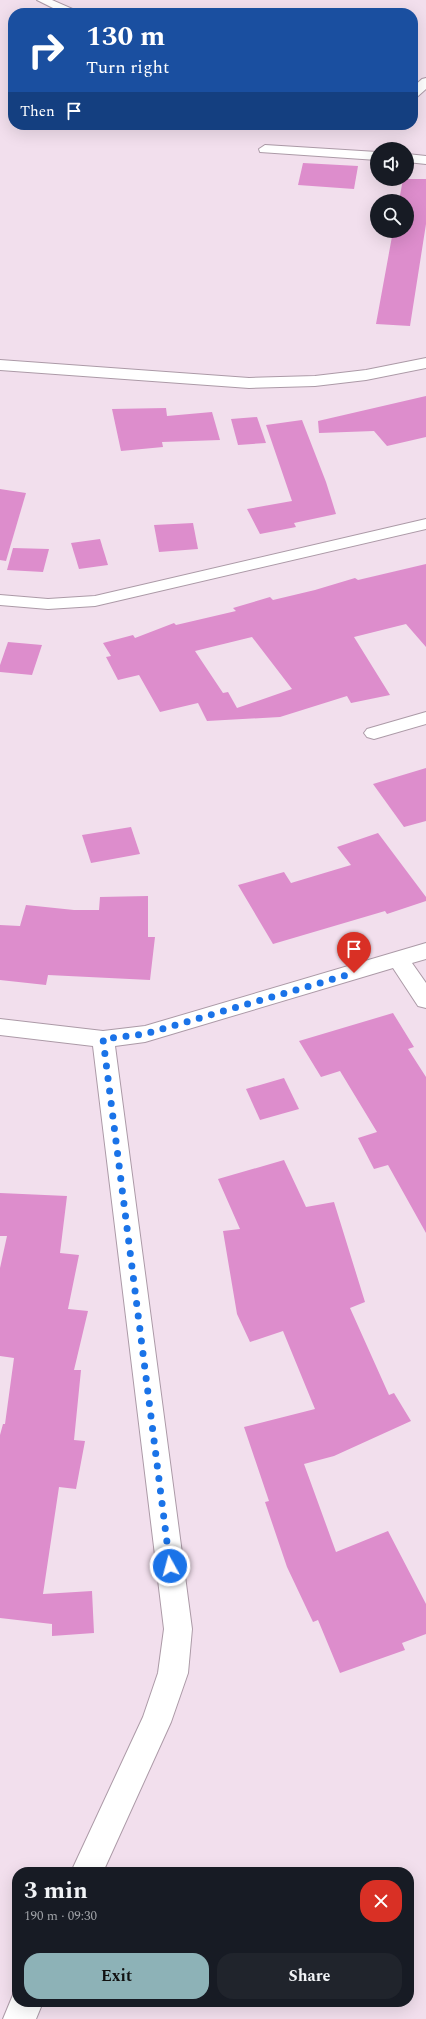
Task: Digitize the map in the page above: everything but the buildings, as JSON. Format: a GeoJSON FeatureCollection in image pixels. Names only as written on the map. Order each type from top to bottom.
{"type":"FeatureCollection","features":[{"type":"Feature","properties":{"kind":"street"},"geometry":{"type":"LineString","coordinates":[[43,0],[61,8]]}},
{"type":"Feature","properties":{"kind":"street"},"geometry":{"type":"LineString","coordinates":[[418,89],[426,82]]}},
{"type":"Feature","properties":{"kind":"street"},"geometry":{"type":"LineString","coordinates":[[265,149],[370,156]]}},
{"type":"Feature","properties":{"kind":"street"},"geometry":{"type":"LineString","coordinates":[[414,159],[426,160]]}},
{"type":"Feature","properties":{"kind":"street"},"geometry":{"type":"LineString","coordinates":[[0,365],[249,383],[315,381],[366,374],[426,363]]}},
{"type":"Feature","properties":{"kind":"street"},"geometry":{"type":"LineString","coordinates":[[0,600],[48,604],[95,601],[426,524]]}},
{"type":"Feature","properties":{"kind":"street"},"geometry":{"type":"LineString","coordinates":[[374,733],[426,718]]}},
{"type":"Feature","properties":{"kind":"street"},"geometry":{"type":"LineString","coordinates":[[0,1027],[103,1039],[145,1034],[426,951]]}},
{"type":"Feature","properties":{"kind":"street"},"geometry":{"type":"LineString","coordinates":[[399,960],[426,1000]]}},
{"type":"Feature","properties":{"kind":"street"},"geometry":{"type":"LineString","coordinates":[[89,1867],[156,1722],[173,1673],[178,1629],[103,1039]]}},
{"type":"Feature","properties":{"kind":"street"},"geometry":{"type":"LineString","coordinates":[[19,2019],[25,2007]]}},
{"type":"Feature","properties":{"kind":"route"},"geometry":{"type":"LineString","coordinates":[[170,1566],[103,1039],[145,1034],[171,1025],[354,973]]}}]}
